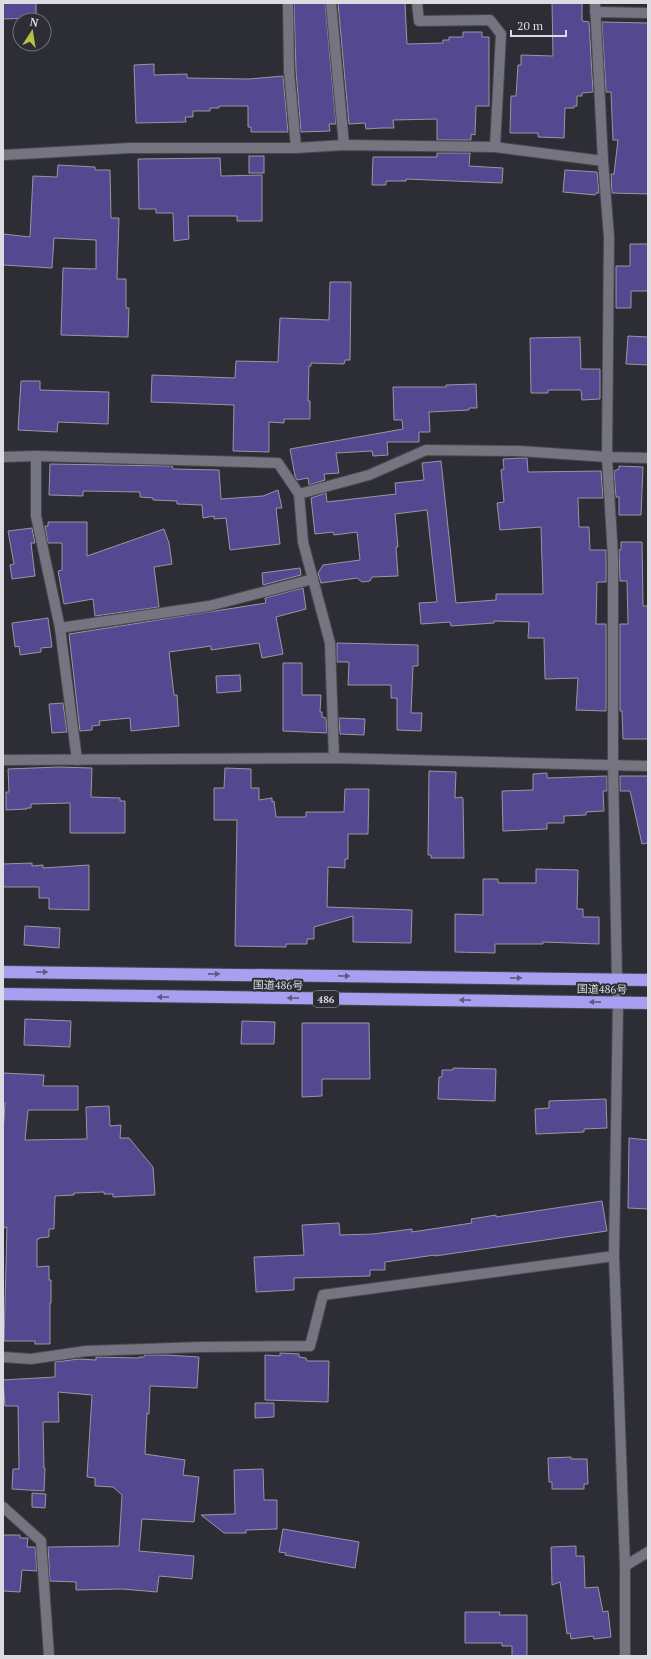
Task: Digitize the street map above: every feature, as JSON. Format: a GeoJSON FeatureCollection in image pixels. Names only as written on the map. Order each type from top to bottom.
{"type":"FeatureCollection","features":[{"type":"Feature","properties":{"kind":"highway","name":"国道486号"},"geometry":{"type":"LineString","coordinates":[[3,972],[648,980]]}},
{"type":"Feature","properties":{"kind":"highway","name":"国道486号"},"geometry":{"type":"LineString","coordinates":[[3,994],[648,1003]]}},
{"type":"Feature","properties":{"kind":"street"},"geometry":{"type":"LineString","coordinates":[[288,3],[289,71],[296,148]]}},
{"type":"Feature","properties":{"kind":"street"},"geometry":{"type":"LineString","coordinates":[[331,3],[344,146]]}},
{"type":"Feature","properties":{"kind":"street"},"geometry":{"type":"LineString","coordinates":[[417,3],[419,21],[490,20],[501,34],[495,147]]}},
{"type":"Feature","properties":{"kind":"street"},"geometry":{"type":"LineString","coordinates":[[625,1656],[625,1566],[614,1256],[618,1002],[613,765],[613,557],[607,457],[609,237],[603,161],[595,7],[648,13]]}},
{"type":"Feature","properties":{"kind":"street"},"geometry":{"type":"LineString","coordinates":[[3,155],[130,148],[296,148],[344,146],[495,147],[603,161]]}},
{"type":"Feature","properties":{"kind":"street"},"geometry":{"type":"LineString","coordinates":[[299,494],[369,475],[426,450],[520,451],[607,457],[648,458]]}},
{"type":"Feature","properties":{"kind":"street"},"geometry":{"type":"LineString","coordinates":[[3,457],[36,456],[278,463],[299,494],[303,542],[330,643],[334,758]]}},
{"type":"Feature","properties":{"kind":"street"},"geometry":{"type":"LineString","coordinates":[[36,456],[36,516],[60,628],[77,760]]}},
{"type":"Feature","properties":{"kind":"street"},"geometry":{"type":"LineString","coordinates":[[60,628],[209,606],[313,579]]}},
{"type":"Feature","properties":{"kind":"street"},"geometry":{"type":"LineString","coordinates":[[3,760],[334,758],[648,766]]}},
{"type":"Feature","properties":{"kind":"street"},"geometry":{"type":"LineString","coordinates":[[3,1357],[31,1359],[86,1351],[201,1347],[310,1346],[323,1295],[614,1256]]}},
{"type":"Feature","properties":{"kind":"street"},"geometry":{"type":"LineString","coordinates":[[3,1507],[41,1541],[49,1656]]}},
{"type":"Feature","properties":{"kind":"street"},"geometry":{"type":"LineString","coordinates":[[625,1566],[648,1552]]}},
{"type":"Feature","properties":{"kind":"building"},"geometry":{"type":"Polygon","coordinates":[[[3,3],[36,3],[36,12],[12,12],[12,19],[3,19],[3,3]]]}},
{"type":"Feature","properties":{"kind":"building"},"geometry":{"type":"Polygon","coordinates":[[[294,3],[325,3],[336,124],[329,124],[330,131],[301,132],[296,71],[294,3]]]}},
{"type":"Feature","properties":{"kind":"building"},"geometry":{"type":"Polygon","coordinates":[[[338,3],[405,3],[407,44],[443,43],[443,40],[449,40],[449,37],[463,37],[463,32],[482,32],[482,37],[489,37],[489,106],[476,106],[475,135],[471,134],[471,140],[437,140],[437,119],[393,120],[394,128],[366,129],[365,123],[349,124],[338,3]]]}},
{"type":"Feature","properties":{"kind":"building"},"geometry":{"type":"Polygon","coordinates":[[[552,3],[582,3],[582,21],[589,22],[593,92],[582,93],[582,96],[577,96],[577,106],[574,106],[574,108],[565,108],[564,138],[538,137],[538,133],[510,133],[511,96],[516,96],[518,65],[521,65],[521,55],[553,56],[552,3]]]}},
{"type":"Feature","properties":{"kind":"building"},"geometry":{"type":"Polygon","coordinates":[[[602,22],[648,23],[648,194],[612,193],[611,174],[614,174],[618,140],[613,140],[611,92],[606,92],[602,22]]]}},
{"type":"Feature","properties":{"kind":"building"},"geometry":{"type":"Polygon","coordinates":[[[154,64],[154,75],[187,74],[187,78],[249,79],[283,76],[288,132],[251,132],[251,127],[248,127],[248,106],[219,106],[219,108],[210,108],[210,111],[193,111],[193,117],[185,117],[186,122],[136,123],[134,65],[154,64]]]}},
{"type":"Feature","properties":{"kind":"building"},"geometry":{"type":"Polygon","coordinates":[[[437,153],[470,153],[469,166],[503,168],[502,183],[406,179],[406,181],[386,181],[386,185],[372,185],[373,157],[437,157],[437,153]]]}},
{"type":"Feature","properties":{"kind":"building"},"geometry":{"type":"Polygon","coordinates":[[[249,156],[264,156],[264,173],[249,173],[249,156]]]}},
{"type":"Feature","properties":{"kind":"building"},"geometry":{"type":"Polygon","coordinates":[[[220,158],[221,176],[262,175],[262,221],[237,221],[237,216],[188,216],[189,239],[174,241],[173,213],[156,213],[156,209],[139,209],[138,159],[220,158]]]}},
{"type":"Feature","properties":{"kind":"building"},"geometry":{"type":"Polygon","coordinates":[[[58,165],[95,167],[95,170],[110,170],[111,218],[119,218],[117,279],[126,279],[126,308],[129,308],[128,337],[61,335],[63,268],[96,269],[96,240],[54,238],[52,268],[3,265],[3,234],[30,237],[33,176],[57,177],[58,165]]]}},
{"type":"Feature","properties":{"kind":"building"},"geometry":{"type":"Polygon","coordinates":[[[565,170],[597,172],[599,193],[596,193],[595,195],[563,192],[565,170]]]}},
{"type":"Feature","properties":{"kind":"building"},"geometry":{"type":"Polygon","coordinates":[[[630,244],[648,244],[648,291],[631,291],[631,308],[616,308],[616,266],[630,266],[630,244]]]}},
{"type":"Feature","properties":{"kind":"building"},"geometry":{"type":"Polygon","coordinates":[[[330,282],[351,282],[350,360],[345,360],[344,364],[311,363],[311,366],[309,366],[308,401],[310,401],[310,419],[284,419],[284,423],[269,422],[269,452],[233,451],[234,405],[151,402],[152,375],[235,378],[236,361],[278,362],[280,318],[329,320],[330,282]]]}},
{"type":"Feature","properties":{"kind":"building"},"geometry":{"type":"Polygon","coordinates":[[[628,336],[648,337],[648,365],[626,364],[628,336]]]}},
{"type":"Feature","properties":{"kind":"building"},"geometry":{"type":"Polygon","coordinates":[[[580,337],[581,369],[600,369],[600,399],[582,400],[581,390],[548,390],[548,393],[531,393],[530,338],[580,337]]]}},
{"type":"Feature","properties":{"kind":"building"},"geometry":{"type":"Polygon","coordinates":[[[21,381],[40,381],[40,390],[109,392],[108,424],[58,422],[57,432],[18,430],[21,381]]]}},
{"type":"Feature","properties":{"kind":"building"},"geometry":{"type":"Polygon","coordinates":[[[476,384],[477,408],[469,408],[469,410],[429,412],[430,432],[419,432],[419,442],[387,442],[388,455],[373,456],[372,451],[336,453],[339,473],[324,474],[325,480],[309,485],[308,478],[297,480],[290,449],[403,429],[402,420],[394,420],[393,387],[446,387],[446,385],[476,384]]]}},
{"type":"Feature","properties":{"kind":"building"},"geometry":{"type":"Polygon","coordinates":[[[527,458],[528,472],[601,471],[603,498],[578,498],[579,527],[589,527],[590,550],[606,550],[606,582],[597,582],[596,624],[606,624],[606,711],[576,710],[578,678],[545,679],[544,638],[528,638],[529,622],[494,621],[494,623],[451,626],[450,622],[421,624],[419,603],[437,602],[427,510],[395,514],[398,547],[396,547],[398,576],[372,577],[370,581],[362,582],[357,578],[321,583],[318,573],[323,565],[360,560],[357,532],[334,535],[333,532],[315,534],[311,498],[326,493],[327,502],[396,494],[395,483],[424,480],[422,463],[441,461],[456,603],[496,600],[496,594],[543,594],[541,527],[500,530],[497,503],[504,502],[501,470],[504,469],[503,459],[527,458]]]}},
{"type":"Feature","properties":{"kind":"building"},"geometry":{"type":"Polygon","coordinates":[[[50,464],[172,466],[173,469],[219,470],[221,499],[263,496],[278,490],[282,508],[276,508],[280,544],[230,550],[226,518],[214,519],[214,516],[203,518],[202,505],[177,504],[177,501],[153,500],[153,498],[140,497],[140,492],[83,491],[83,496],[49,495],[50,464]]]}},
{"type":"Feature","properties":{"kind":"building"},"geometry":{"type":"Polygon","coordinates":[[[619,466],[643,467],[641,515],[619,515],[619,497],[616,497],[614,471],[619,469],[619,466]]]}},
{"type":"Feature","properties":{"kind":"building"},"geometry":{"type":"Polygon","coordinates":[[[48,522],[87,522],[87,556],[164,529],[169,543],[172,564],[154,567],[159,607],[95,616],[93,599],[64,604],[58,571],[62,570],[62,543],[48,543],[45,526],[48,526],[48,522]]]}},
{"type":"Feature","properties":{"kind":"building"},"geometry":{"type":"Polygon","coordinates":[[[32,528],[35,543],[31,543],[35,576],[12,579],[10,565],[14,564],[8,531],[32,528]]]}},
{"type":"Feature","properties":{"kind":"building"},"geometry":{"type":"Polygon","coordinates":[[[621,542],[642,542],[643,606],[648,606],[648,739],[623,739],[622,711],[620,711],[620,624],[628,624],[627,581],[620,581],[619,550],[621,550],[621,542]]]}},
{"type":"Feature","properties":{"kind":"building"},"geometry":{"type":"Polygon","coordinates":[[[300,568],[301,575],[263,585],[262,573],[300,568]]]}},
{"type":"Feature","properties":{"kind":"building"},"geometry":{"type":"Polygon","coordinates":[[[303,588],[306,609],[276,617],[283,654],[262,658],[259,643],[211,650],[211,646],[169,652],[174,695],[177,695],[179,726],[131,731],[130,718],[99,721],[100,725],[92,726],[92,730],[80,731],[69,634],[266,603],[265,598],[303,588]]]}},
{"type":"Feature","properties":{"kind":"building"},"geometry":{"type":"Polygon","coordinates":[[[48,618],[52,647],[41,648],[41,652],[20,655],[19,646],[15,647],[12,623],[48,618]]]}},
{"type":"Feature","properties":{"kind":"building"},"geometry":{"type":"Polygon","coordinates":[[[337,643],[418,645],[418,666],[413,666],[411,713],[422,713],[421,731],[397,730],[397,698],[391,698],[391,685],[348,685],[349,662],[337,662],[337,643]]]}},
{"type":"Feature","properties":{"kind":"building"},"geometry":{"type":"Polygon","coordinates":[[[283,663],[302,663],[302,695],[321,695],[320,712],[322,712],[322,717],[326,718],[327,733],[283,731],[283,663]]]}},
{"type":"Feature","properties":{"kind":"building"},"geometry":{"type":"Polygon","coordinates":[[[240,675],[241,691],[217,693],[216,676],[240,675]]]}},
{"type":"Feature","properties":{"kind":"building"},"geometry":{"type":"Polygon","coordinates":[[[63,703],[67,732],[52,733],[49,704],[63,703]]]}},
{"type":"Feature","properties":{"kind":"building"},"geometry":{"type":"Polygon","coordinates":[[[339,718],[365,719],[364,735],[340,734],[339,718]]]}},
{"type":"Feature","properties":{"kind":"building"},"geometry":{"type":"Polygon","coordinates":[[[58,767],[92,768],[91,797],[120,798],[120,801],[125,801],[125,833],[70,833],[70,803],[31,804],[31,808],[27,809],[6,810],[6,792],[9,792],[8,769],[58,767]]]}},
{"type":"Feature","properties":{"kind":"building"},"geometry":{"type":"Polygon","coordinates":[[[225,768],[251,769],[251,788],[259,788],[259,800],[272,798],[272,802],[274,801],[276,817],[306,817],[306,812],[344,812],[345,789],[369,789],[368,834],[348,834],[348,859],[345,859],[345,868],[328,867],[327,907],[412,910],[411,943],[353,942],[353,916],[314,927],[314,939],[307,939],[307,944],[286,944],[286,947],[235,946],[237,820],[214,820],[214,788],[224,788],[225,768]]]}},
{"type":"Feature","properties":{"kind":"building"},"geometry":{"type":"Polygon","coordinates":[[[429,771],[456,772],[455,798],[462,797],[463,799],[464,858],[431,858],[431,855],[428,855],[429,771]]]}},
{"type":"Feature","properties":{"kind":"building"},"geometry":{"type":"Polygon","coordinates":[[[547,773],[547,778],[607,776],[607,791],[603,791],[604,811],[586,812],[586,815],[564,816],[564,823],[547,823],[547,829],[503,831],[502,791],[533,790],[533,774],[547,773]]]}},
{"type":"Feature","properties":{"kind":"building"},"geometry":{"type":"Polygon","coordinates":[[[620,776],[648,776],[648,843],[642,844],[630,791],[620,791],[620,776]]]}},
{"type":"Feature","properties":{"kind":"building"},"geometry":{"type":"Polygon","coordinates":[[[32,863],[32,866],[43,865],[43,868],[89,865],[89,910],[49,909],[49,898],[39,898],[39,887],[3,887],[3,864],[32,863]]]}},
{"type":"Feature","properties":{"kind":"building"},"geometry":{"type":"Polygon","coordinates":[[[536,869],[578,870],[577,909],[583,909],[583,917],[599,917],[599,944],[543,942],[543,944],[495,944],[495,953],[455,952],[455,914],[483,915],[483,879],[498,879],[498,883],[536,883],[536,869]]]}},
{"type":"Feature","properties":{"kind":"building"},"geometry":{"type":"Polygon","coordinates":[[[25,926],[60,928],[59,948],[24,945],[25,926]]]}},
{"type":"Feature","properties":{"kind":"building"},"geometry":{"type":"Polygon","coordinates":[[[25,1019],[71,1021],[70,1047],[24,1045],[25,1019]]]}},
{"type":"Feature","properties":{"kind":"building"},"geometry":{"type":"Polygon","coordinates":[[[242,1021],[275,1022],[274,1044],[241,1044],[242,1021]]]}},
{"type":"Feature","properties":{"kind":"building"},"geometry":{"type":"Polygon","coordinates":[[[302,1023],[369,1023],[370,1079],[322,1079],[322,1096],[302,1097],[302,1023]]]}},
{"type":"Feature","properties":{"kind":"building"},"geometry":{"type":"Polygon","coordinates":[[[453,1068],[496,1069],[495,1101],[438,1099],[439,1077],[442,1077],[442,1070],[453,1070],[453,1068]]]}},
{"type":"Feature","properties":{"kind":"building"},"geometry":{"type":"Polygon","coordinates":[[[3,1073],[44,1075],[43,1086],[78,1086],[78,1110],[28,1110],[25,1140],[87,1139],[86,1107],[109,1106],[110,1126],[121,1125],[120,1138],[129,1138],[153,1167],[155,1195],[113,1197],[113,1194],[104,1194],[104,1192],[74,1193],[74,1195],[55,1196],[54,1229],[49,1229],[49,1237],[37,1239],[37,1267],[49,1266],[49,1280],[51,1280],[50,1344],[35,1344],[35,1341],[4,1341],[7,1227],[3,1228],[3,1134],[5,1103],[3,1103],[3,1073]]]}},
{"type":"Feature","properties":{"kind":"building"},"geometry":{"type":"Polygon","coordinates":[[[606,1099],[607,1128],[584,1129],[584,1132],[536,1134],[535,1109],[549,1108],[549,1101],[606,1099]]]}},
{"type":"Feature","properties":{"kind":"building"},"geometry":{"type":"Polygon","coordinates":[[[629,1138],[648,1140],[648,1209],[628,1208],[629,1138]]]}},
{"type":"Feature","properties":{"kind":"building"},"geometry":{"type":"Polygon","coordinates":[[[602,1201],[607,1231],[385,1262],[385,1270],[370,1270],[370,1276],[294,1278],[294,1290],[256,1292],[254,1257],[304,1255],[302,1225],[339,1223],[340,1235],[373,1234],[412,1229],[412,1232],[472,1223],[471,1219],[496,1215],[496,1217],[602,1201]]]}},
{"type":"Feature","properties":{"kind":"building"},"geometry":{"type":"Polygon","coordinates":[[[280,1353],[299,1354],[299,1357],[306,1358],[307,1361],[329,1361],[328,1402],[265,1400],[265,1355],[280,1356],[280,1353]]]}},
{"type":"Feature","properties":{"kind":"building"},"geometry":{"type":"Polygon","coordinates":[[[145,1355],[199,1357],[197,1388],[150,1386],[145,1454],[185,1460],[183,1475],[199,1477],[194,1522],[142,1519],[139,1551],[194,1556],[192,1579],[159,1576],[157,1592],[122,1589],[76,1590],[76,1582],[50,1581],[48,1547],[119,1546],[122,1495],[113,1487],[95,1486],[95,1478],[87,1477],[92,1395],[58,1392],[59,1422],[43,1422],[45,1468],[44,1491],[12,1489],[13,1469],[19,1469],[18,1406],[5,1406],[3,1380],[55,1377],[55,1362],[79,1359],[96,1360],[96,1357],[139,1358],[144,1357],[145,1355]]]}},
{"type":"Feature","properties":{"kind":"building"},"geometry":{"type":"Polygon","coordinates":[[[255,1403],[274,1403],[274,1417],[255,1418],[255,1403]]]}},
{"type":"Feature","properties":{"kind":"building"},"geometry":{"type":"Polygon","coordinates":[[[571,1457],[571,1459],[587,1459],[588,1484],[584,1484],[584,1489],[552,1489],[552,1482],[549,1482],[548,1458],[571,1457]]]}},
{"type":"Feature","properties":{"kind":"building"},"geometry":{"type":"Polygon","coordinates":[[[263,1469],[264,1500],[277,1500],[277,1529],[246,1530],[246,1533],[224,1533],[201,1515],[235,1514],[234,1470],[263,1469]]]}},
{"type":"Feature","properties":{"kind":"building"},"geometry":{"type":"Polygon","coordinates":[[[32,1493],[46,1494],[45,1508],[32,1507],[32,1493]]]}},
{"type":"Feature","properties":{"kind":"building"},"geometry":{"type":"Polygon","coordinates":[[[283,1529],[359,1542],[355,1568],[285,1555],[286,1553],[279,1552],[283,1529]]]}},
{"type":"Feature","properties":{"kind":"building"},"geometry":{"type":"Polygon","coordinates":[[[3,1535],[20,1535],[20,1538],[28,1538],[27,1547],[35,1547],[37,1571],[22,1570],[20,1592],[3,1591],[3,1535]]]}},
{"type":"Feature","properties":{"kind":"building"},"geometry":{"type":"Polygon","coordinates":[[[576,1546],[576,1556],[584,1556],[585,1588],[598,1587],[603,1612],[608,1611],[611,1637],[594,1639],[593,1636],[571,1639],[570,1633],[567,1634],[560,1582],[552,1585],[551,1547],[576,1546]]]}},
{"type":"Feature","properties":{"kind":"building"},"geometry":{"type":"Polygon","coordinates":[[[465,1612],[500,1612],[499,1615],[527,1615],[527,1656],[512,1656],[512,1646],[502,1646],[502,1643],[465,1643],[465,1612]]]}}]}
